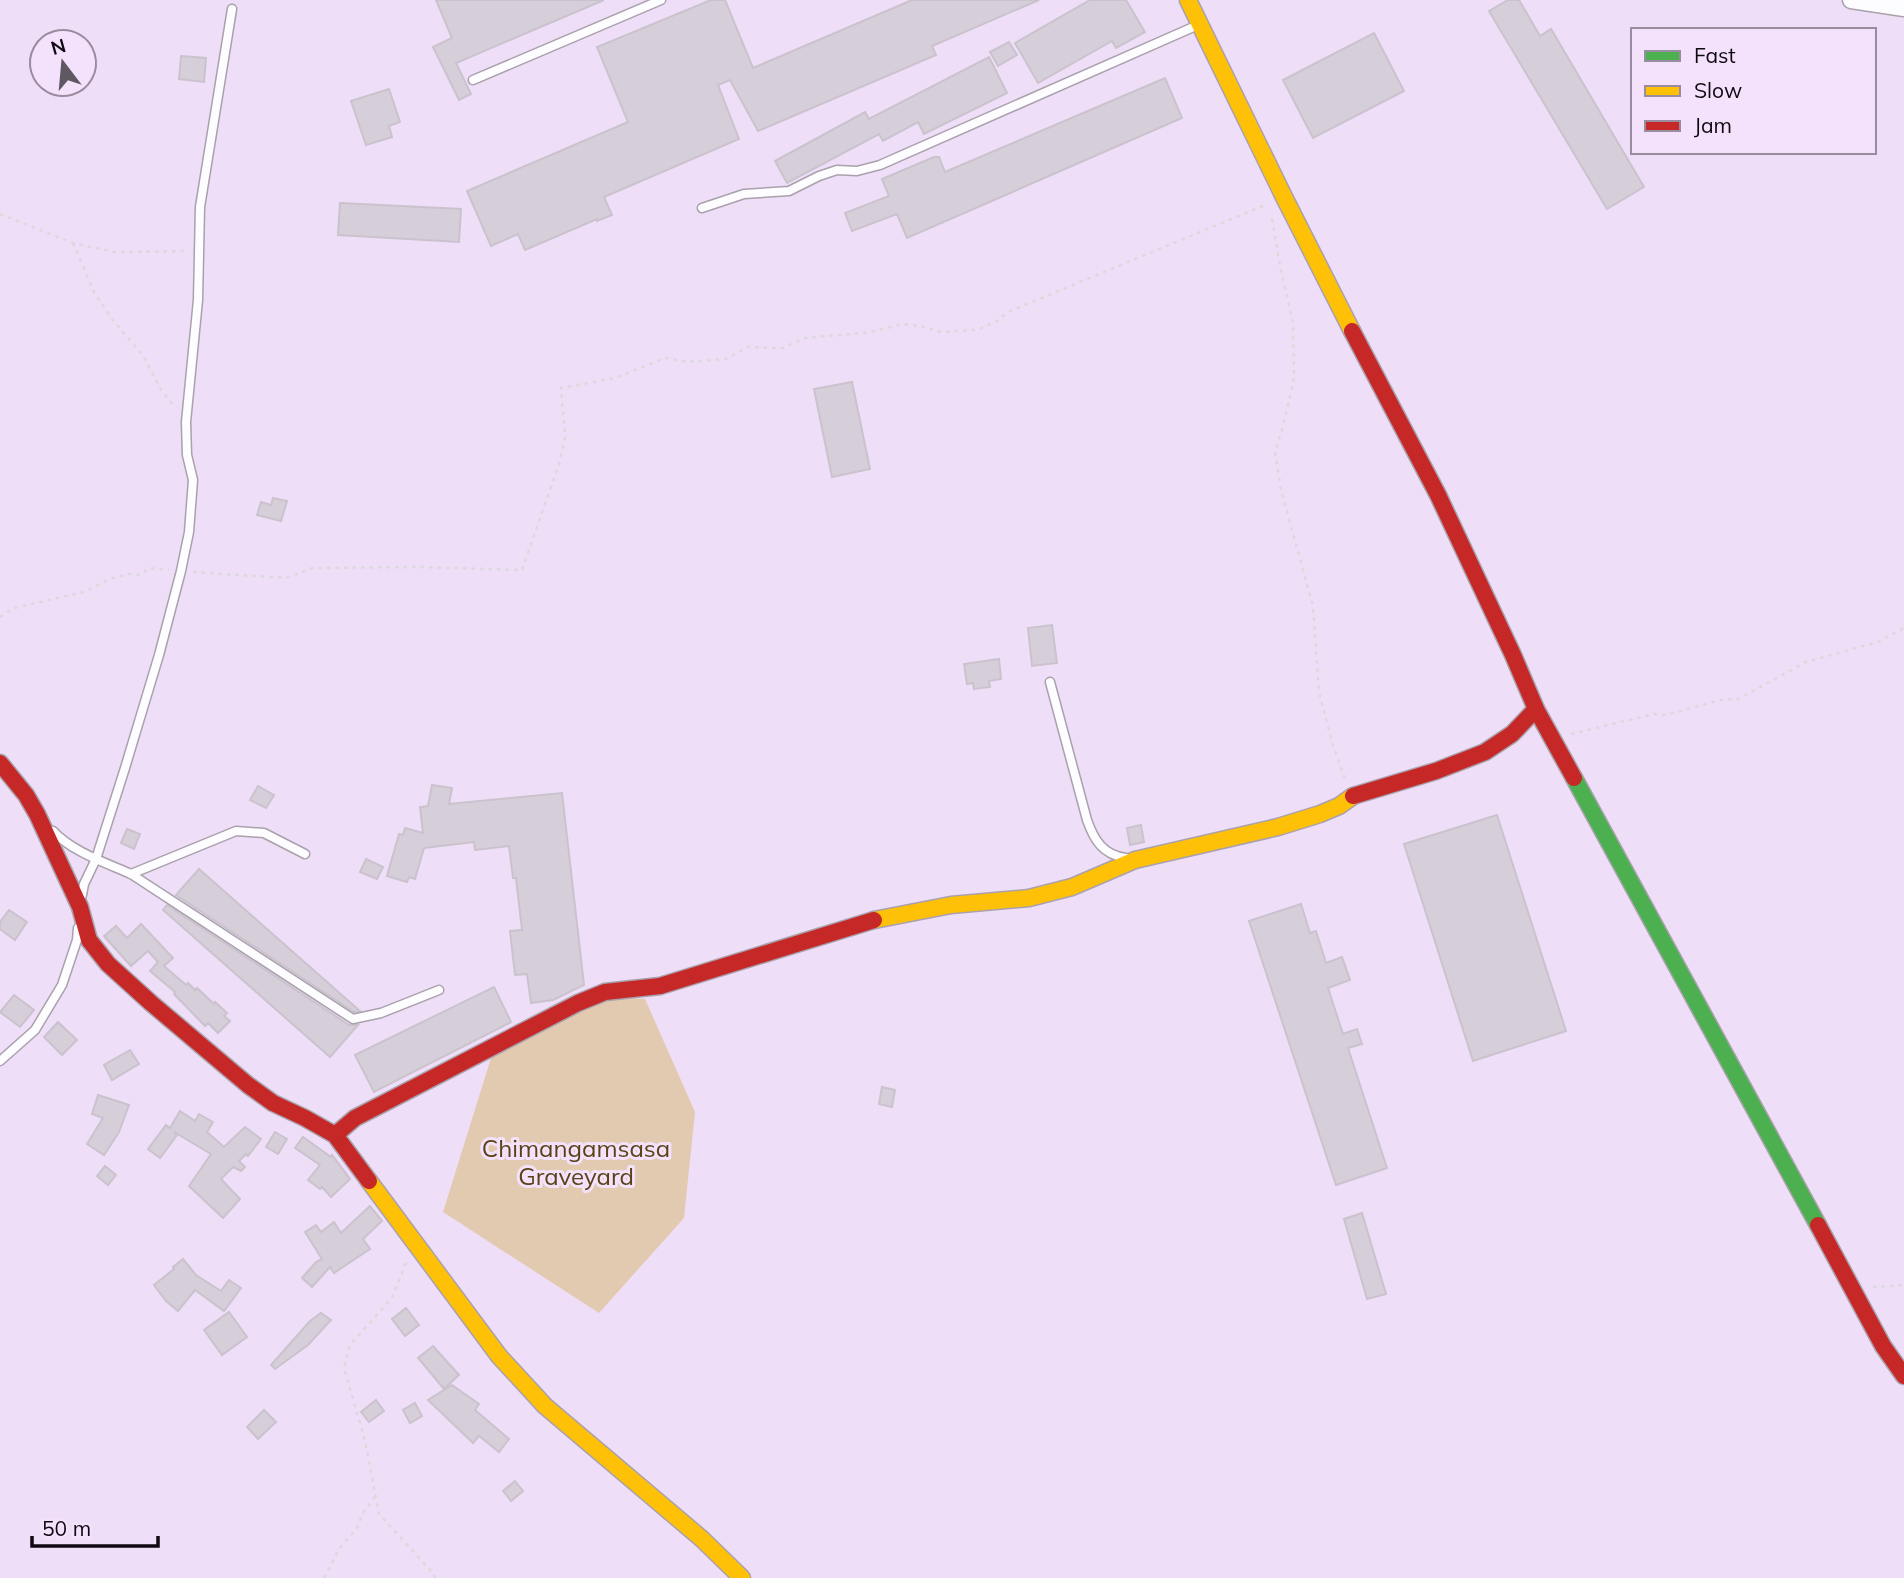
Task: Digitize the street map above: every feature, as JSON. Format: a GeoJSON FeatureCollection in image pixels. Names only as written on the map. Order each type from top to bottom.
{"type":"FeatureCollection","features":[{"type":"Feature","properties":{"kind":"street"},"geometry":{"type":"LineString","coordinates":[[1188,0],[1284,197],[1438,495],[1551,739],[1667,946],[1853,1292],[1883,1346],[1904,1376]]}},
{"type":"Feature","properties":{"kind":"street"},"geometry":{"type":"LineString","coordinates":[[1851,0],[1904,8]]}},
{"type":"Feature","properties":{"kind":"street"},"geometry":{"type":"LineString","coordinates":[[335,1135],[355,1118],[578,1003],[605,992],[660,986],[863,922],[951,905],[1029,898],[1072,887],[1135,860],[1278,827],[1339,806],[1356,794],[1436,771],[1485,752],[1512,734],[1536,709]]}},
{"type":"Feature","properties":{"kind":"street"},"geometry":{"type":"LineString","coordinates":[[0,763],[26,795],[37,814],[80,907],[89,940],[108,964],[248,1085],[273,1103],[335,1135],[499,1356],[545,1405],[702,1539],[742,1578]]}},
{"type":"Feature","properties":{"kind":"lane"},"geometry":{"type":"LineString","coordinates":[[473,79],[661,0]]}},
{"type":"Feature","properties":{"kind":"lane"},"geometry":{"type":"LineString","coordinates":[[0,1060],[35,1030],[62,985],[77,940],[84,884],[96,859],[159,655],[181,571],[189,532],[193,480],[187,454],[187,422],[198,300],[200,207],[232,9]]}},
{"type":"Feature","properties":{"kind":"lane"},"geometry":{"type":"LineString","coordinates":[[702,208],[744,194],[789,191],[837,170],[857,171],[880,165],[1201,24]]}},
{"type":"Feature","properties":{"kind":"lane"},"geometry":{"type":"LineString","coordinates":[[1050,682],[1093,837],[1110,854],[1135,860]]}},
{"type":"Feature","properties":{"kind":"lane"},"geometry":{"type":"LineString","coordinates":[[37,814],[58,837],[96,859],[131,874],[352,1018],[381,1013],[439,990]]}},
{"type":"Feature","properties":{"kind":"lane"},"geometry":{"type":"LineString","coordinates":[[131,874],[236,831],[264,833],[305,854]]}},
{"type":"Feature","properties":{"kind":"path"},"geometry":{"type":"LineString","coordinates":[[0,617],[13,608],[84,592],[110,579],[140,575],[149,568],[286,578],[313,568],[522,570],[559,464],[565,437],[561,388],[615,378],[665,358],[688,362],[726,359],[748,347],[783,348],[804,338],[872,332],[902,324],[941,332],[977,330],[1009,312],[1284,197]]}},
{"type":"Feature","properties":{"kind":"path"},"geometry":{"type":"LineString","coordinates":[[1284,197],[1271,215],[1293,323],[1294,378],[1275,452],[1281,490],[1313,606],[1319,692],[1346,784],[1339,806]]}},
{"type":"Feature","properties":{"kind":"path"},"geometry":{"type":"LineString","coordinates":[[0,214],[73,243],[114,252],[199,250]]}},
{"type":"Feature","properties":{"kind":"path"},"geometry":{"type":"LineString","coordinates":[[73,243],[94,292],[145,357],[161,390],[187,422]]}},
{"type":"Feature","properties":{"kind":"path"},"geometry":{"type":"LineString","coordinates":[[1551,739],[1629,719],[1654,714],[1667,715],[1720,700],[1738,699],[1806,662],[1878,642],[1904,628]]}},
{"type":"Feature","properties":{"kind":"path"},"geometry":{"type":"LineString","coordinates":[[411,1236],[405,1267],[392,1298],[350,1345],[344,1368],[362,1429],[379,1514],[435,1578]]}},
{"type":"Feature","properties":{"kind":"path"},"geometry":{"type":"LineString","coordinates":[[1853,1292],[1884,1285],[1904,1285]]}},
{"type":"Feature","properties":{"kind":"path"},"geometry":{"type":"LineString","coordinates":[[324,1578],[339,1549],[357,1528],[363,1513],[376,1495]]}},
{"type":"Feature","properties":{"kind":"shaded area"},"geometry":{"type":"Polygon","coordinates":[[[0,0],[1904,0],[1904,1578],[0,1578],[0,0]]]}},
{"type":"Feature","properties":{"kind":"green space","name":"Chimangamsasa Graveyard"},"geometry":{"type":"Polygon","coordinates":[[[609,997],[645,999],[695,1112],[684,1218],[599,1313],[443,1212],[491,1058],[609,997]]]}},
{"type":"Feature","properties":{"kind":"building"},"geometry":{"type":"Polygon","coordinates":[[[436,0],[604,0],[456,63],[471,94],[459,100],[433,47],[452,38],[436,0]]]}},
{"type":"Feature","properties":{"kind":"building"},"geometry":{"type":"Polygon","coordinates":[[[711,0],[725,0],[753,68],[912,0],[1039,0],[932,46],[936,55],[758,131],[730,80],[718,85],[739,139],[604,197],[612,215],[525,250],[518,234],[491,246],[467,191],[628,122],[597,47],[711,0]]]}},
{"type":"Feature","properties":{"kind":"building"},"geometry":{"type":"Polygon","coordinates":[[[1090,0],[1126,0],[1145,32],[1116,48],[1112,41],[1038,83],[1015,43],[1090,0]]]}},
{"type":"Feature","properties":{"kind":"building"},"geometry":{"type":"Polygon","coordinates":[[[1508,0],[1519,0],[1540,36],[1551,29],[1644,187],[1607,209],[1489,11],[1508,0]]]}},
{"type":"Feature","properties":{"kind":"building"},"geometry":{"type":"Polygon","coordinates":[[[1374,33],[1404,91],[1313,138],[1283,80],[1374,33]]]}},
{"type":"Feature","properties":{"kind":"building"},"geometry":{"type":"Polygon","coordinates":[[[1009,42],[1017,55],[998,66],[990,52],[1009,42]]]}},
{"type":"Feature","properties":{"kind":"building"},"geometry":{"type":"Polygon","coordinates":[[[181,56],[206,58],[204,82],[179,79],[181,56]]]}},
{"type":"Feature","properties":{"kind":"building"},"geometry":{"type":"Polygon","coordinates":[[[989,57],[1007,93],[924,134],[918,122],[883,141],[879,134],[787,183],[775,161],[865,112],[869,119],[989,57]]]}},
{"type":"Feature","properties":{"kind":"building"},"geometry":{"type":"Polygon","coordinates":[[[1165,78],[1182,118],[907,238],[897,214],[852,231],[845,213],[889,196],[882,179],[934,157],[939,157],[945,172],[1165,78]]]}},
{"type":"Feature","properties":{"kind":"building"},"geometry":{"type":"Polygon","coordinates":[[[389,89],[400,122],[389,126],[392,137],[366,145],[351,101],[389,89]]]}},
{"type":"Feature","properties":{"kind":"building"},"geometry":{"type":"Polygon","coordinates":[[[340,203],[461,209],[459,242],[338,235],[340,203]]]}},
{"type":"Feature","properties":{"kind":"building"},"geometry":{"type":"Polygon","coordinates":[[[852,382],[870,469],[832,477],[814,389],[852,382]]]}},
{"type":"Feature","properties":{"kind":"building"},"geometry":{"type":"Polygon","coordinates":[[[273,498],[287,501],[281,521],[257,515],[261,502],[271,505],[273,498]]]}},
{"type":"Feature","properties":{"kind":"building"},"geometry":{"type":"Polygon","coordinates":[[[1052,625],[1057,663],[1032,666],[1028,628],[1052,625]]]}},
{"type":"Feature","properties":{"kind":"building"},"geometry":{"type":"Polygon","coordinates":[[[999,659],[1001,679],[989,681],[990,687],[974,689],[973,683],[967,684],[964,664],[999,659]]]}},
{"type":"Feature","properties":{"kind":"building"},"geometry":{"type":"Polygon","coordinates":[[[432,785],[452,788],[449,804],[562,793],[584,985],[553,1000],[531,1003],[527,974],[515,975],[510,931],[522,930],[509,846],[475,850],[474,842],[424,848],[415,879],[409,877],[407,882],[387,876],[399,834],[403,835],[405,828],[423,833],[420,807],[428,806],[432,785]]]}},
{"type":"Feature","properties":{"kind":"building"},"geometry":{"type":"Polygon","coordinates":[[[258,786],[274,795],[266,808],[250,800],[258,786]]]}},
{"type":"Feature","properties":{"kind":"building"},"geometry":{"type":"Polygon","coordinates":[[[1497,815],[1566,1031],[1473,1061],[1404,844],[1497,815]]]}},
{"type":"Feature","properties":{"kind":"building"},"geometry":{"type":"Polygon","coordinates":[[[1141,825],[1144,842],[1130,845],[1127,828],[1141,825]]]}},
{"type":"Feature","properties":{"kind":"building"},"geometry":{"type":"Polygon","coordinates":[[[127,829],[140,834],[134,849],[121,843],[127,829]]]}},
{"type":"Feature","properties":{"kind":"building"},"geometry":{"type":"Polygon","coordinates":[[[366,859],[383,867],[377,879],[360,872],[366,859]]]}},
{"type":"Feature","properties":{"kind":"building"},"geometry":{"type":"Polygon","coordinates":[[[199,869],[360,1011],[354,1012],[176,895],[199,869]]]}},
{"type":"Feature","properties":{"kind":"building"},"geometry":{"type":"Polygon","coordinates":[[[1301,904],[1310,933],[1316,931],[1326,963],[1342,957],[1350,980],[1328,988],[1343,1034],[1357,1029],[1362,1044],[1348,1048],[1387,1168],[1336,1185],[1249,921],[1301,904]]]}},
{"type":"Feature","properties":{"kind":"building"},"geometry":{"type":"Polygon","coordinates":[[[167,905],[349,1025],[358,1025],[330,1057],[163,910],[167,905]]]}},
{"type":"Feature","properties":{"kind":"building"},"geometry":{"type":"Polygon","coordinates":[[[9,910],[27,922],[15,940],[0,929],[0,922],[9,910]]]}},
{"type":"Feature","properties":{"kind":"building"},"geometry":{"type":"Polygon","coordinates":[[[141,924],[173,958],[164,966],[227,1013],[224,1016],[230,1021],[218,1033],[208,1023],[205,1026],[175,992],[150,971],[158,962],[148,951],[131,966],[104,936],[116,926],[127,938],[141,924]]]}},
{"type":"Feature","properties":{"kind":"building"},"geometry":{"type":"Polygon","coordinates":[[[494,987],[511,1022],[374,1092],[355,1055],[494,987]]]}},
{"type":"Feature","properties":{"kind":"building"},"geometry":{"type":"Polygon","coordinates":[[[14,995],[34,1010],[20,1027],[0,1012],[14,995]]]}},
{"type":"Feature","properties":{"kind":"building"},"geometry":{"type":"Polygon","coordinates":[[[58,1022],[77,1040],[62,1055],[44,1037],[58,1022]]]}},
{"type":"Feature","properties":{"kind":"building"},"geometry":{"type":"Polygon","coordinates":[[[130,1050],[139,1064],[112,1080],[104,1065],[130,1050]]]}},
{"type":"Feature","properties":{"kind":"building"},"geometry":{"type":"Polygon","coordinates":[[[882,1087],[895,1090],[892,1107],[879,1104],[882,1087]]]}},
{"type":"Feature","properties":{"kind":"building"},"geometry":{"type":"Polygon","coordinates":[[[98,1095],[129,1105],[119,1132],[104,1155],[87,1144],[103,1118],[92,1114],[98,1095]]]}},
{"type":"Feature","properties":{"kind":"building"},"geometry":{"type":"Polygon","coordinates":[[[180,1111],[195,1121],[199,1114],[213,1122],[207,1132],[224,1147],[245,1127],[261,1139],[248,1156],[246,1154],[239,1161],[245,1167],[241,1171],[233,1167],[221,1179],[240,1199],[223,1218],[189,1186],[211,1154],[174,1132],[177,1135],[160,1158],[148,1149],[166,1125],[170,1128],[180,1111]]]}},
{"type":"Feature","properties":{"kind":"building"},"geometry":{"type":"Polygon","coordinates":[[[275,1132],[287,1139],[278,1154],[266,1147],[275,1132]]]}},
{"type":"Feature","properties":{"kind":"building"},"geometry":{"type":"Polygon","coordinates":[[[303,1137],[331,1157],[332,1155],[350,1179],[331,1197],[322,1187],[320,1189],[308,1180],[320,1165],[295,1148],[303,1137]]]}},
{"type":"Feature","properties":{"kind":"building"},"geometry":{"type":"Polygon","coordinates":[[[105,1166],[116,1175],[108,1185],[97,1176],[105,1166]]]}},
{"type":"Feature","properties":{"kind":"building"},"geometry":{"type":"Polygon","coordinates":[[[370,1206],[382,1221],[363,1239],[370,1249],[334,1273],[330,1267],[312,1287],[302,1278],[322,1259],[305,1232],[316,1225],[321,1232],[334,1222],[341,1233],[370,1206]]]}},
{"type":"Feature","properties":{"kind":"building"},"geometry":{"type":"Polygon","coordinates":[[[1362,1213],[1386,1294],[1367,1299],[1344,1219],[1362,1213]]]}},
{"type":"Feature","properties":{"kind":"building"},"geometry":{"type":"Polygon","coordinates":[[[183,1259],[196,1275],[221,1291],[229,1280],[241,1288],[224,1311],[195,1290],[178,1311],[166,1301],[154,1285],[183,1259]]]}},
{"type":"Feature","properties":{"kind":"building"},"geometry":{"type":"Polygon","coordinates":[[[406,1308],[419,1325],[405,1336],[392,1319],[406,1308]]]}},
{"type":"Feature","properties":{"kind":"building"},"geometry":{"type":"Polygon","coordinates":[[[229,1312],[247,1337],[222,1355],[204,1330],[229,1312]]]}},
{"type":"Feature","properties":{"kind":"building"},"geometry":{"type":"Polygon","coordinates":[[[321,1313],[331,1320],[308,1345],[275,1369],[271,1365],[310,1321],[321,1313]]]}},
{"type":"Feature","properties":{"kind":"building"},"geometry":{"type":"Polygon","coordinates":[[[433,1346],[459,1375],[444,1389],[418,1358],[433,1346]]]}},
{"type":"Feature","properties":{"kind":"building"},"geometry":{"type":"Polygon","coordinates":[[[452,1385],[479,1404],[475,1410],[509,1439],[499,1452],[479,1436],[473,1443],[428,1400],[452,1385]]]}},
{"type":"Feature","properties":{"kind":"building"},"geometry":{"type":"Polygon","coordinates":[[[376,1400],[384,1411],[369,1422],[361,1412],[376,1400]]]}},
{"type":"Feature","properties":{"kind":"building"},"geometry":{"type":"Polygon","coordinates":[[[415,1403],[422,1416],[410,1423],[403,1410],[415,1403]]]}},
{"type":"Feature","properties":{"kind":"building"},"geometry":{"type":"Polygon","coordinates":[[[264,1410],[276,1422],[258,1439],[247,1427],[264,1410]]]}},
{"type":"Feature","properties":{"kind":"building"},"geometry":{"type":"Polygon","coordinates":[[[515,1481],[523,1491],[511,1501],[503,1491],[515,1481]]]}},
{"type":"Feature","properties":{"kind":"traffic: fast"},"geometry":{"type":"LineString","coordinates":[[1574,778],[1818,1225]]}},
{"type":"Feature","properties":{"kind":"traffic: slow"},"geometry":{"type":"LineString","coordinates":[[1188,0],[1352,331]]}},
{"type":"Feature","properties":{"kind":"traffic: slow"},"geometry":{"type":"LineString","coordinates":[[874,920],[951,905],[1029,898],[1072,887],[1135,860],[1278,827],[1320,814],[1353,796]]}},
{"type":"Feature","properties":{"kind":"traffic: slow"},"geometry":{"type":"LineString","coordinates":[[369,1181],[499,1356],[545,1406],[702,1539],[742,1578]]}},
{"type":"Feature","properties":{"kind":"traffic: jam"},"geometry":{"type":"LineString","coordinates":[[1352,331],[1438,495],[1536,709],[1574,778]]}},
{"type":"Feature","properties":{"kind":"traffic: jam"},"geometry":{"type":"LineString","coordinates":[[1353,796],[1436,771],[1485,752],[1512,734],[1536,709]]}},
{"type":"Feature","properties":{"kind":"traffic: jam"},"geometry":{"type":"LineString","coordinates":[[0,763],[26,795],[37,814],[80,907],[89,940],[108,964],[248,1085],[273,1103],[335,1135],[369,1181]]}},
{"type":"Feature","properties":{"kind":"traffic: jam"},"geometry":{"type":"LineString","coordinates":[[335,1135],[355,1118],[578,1003],[605,992],[660,986],[874,920]]}},
{"type":"Feature","properties":{"kind":"traffic: jam"},"geometry":{"type":"LineString","coordinates":[[1818,1225],[1883,1346],[1904,1376]]}}]}
